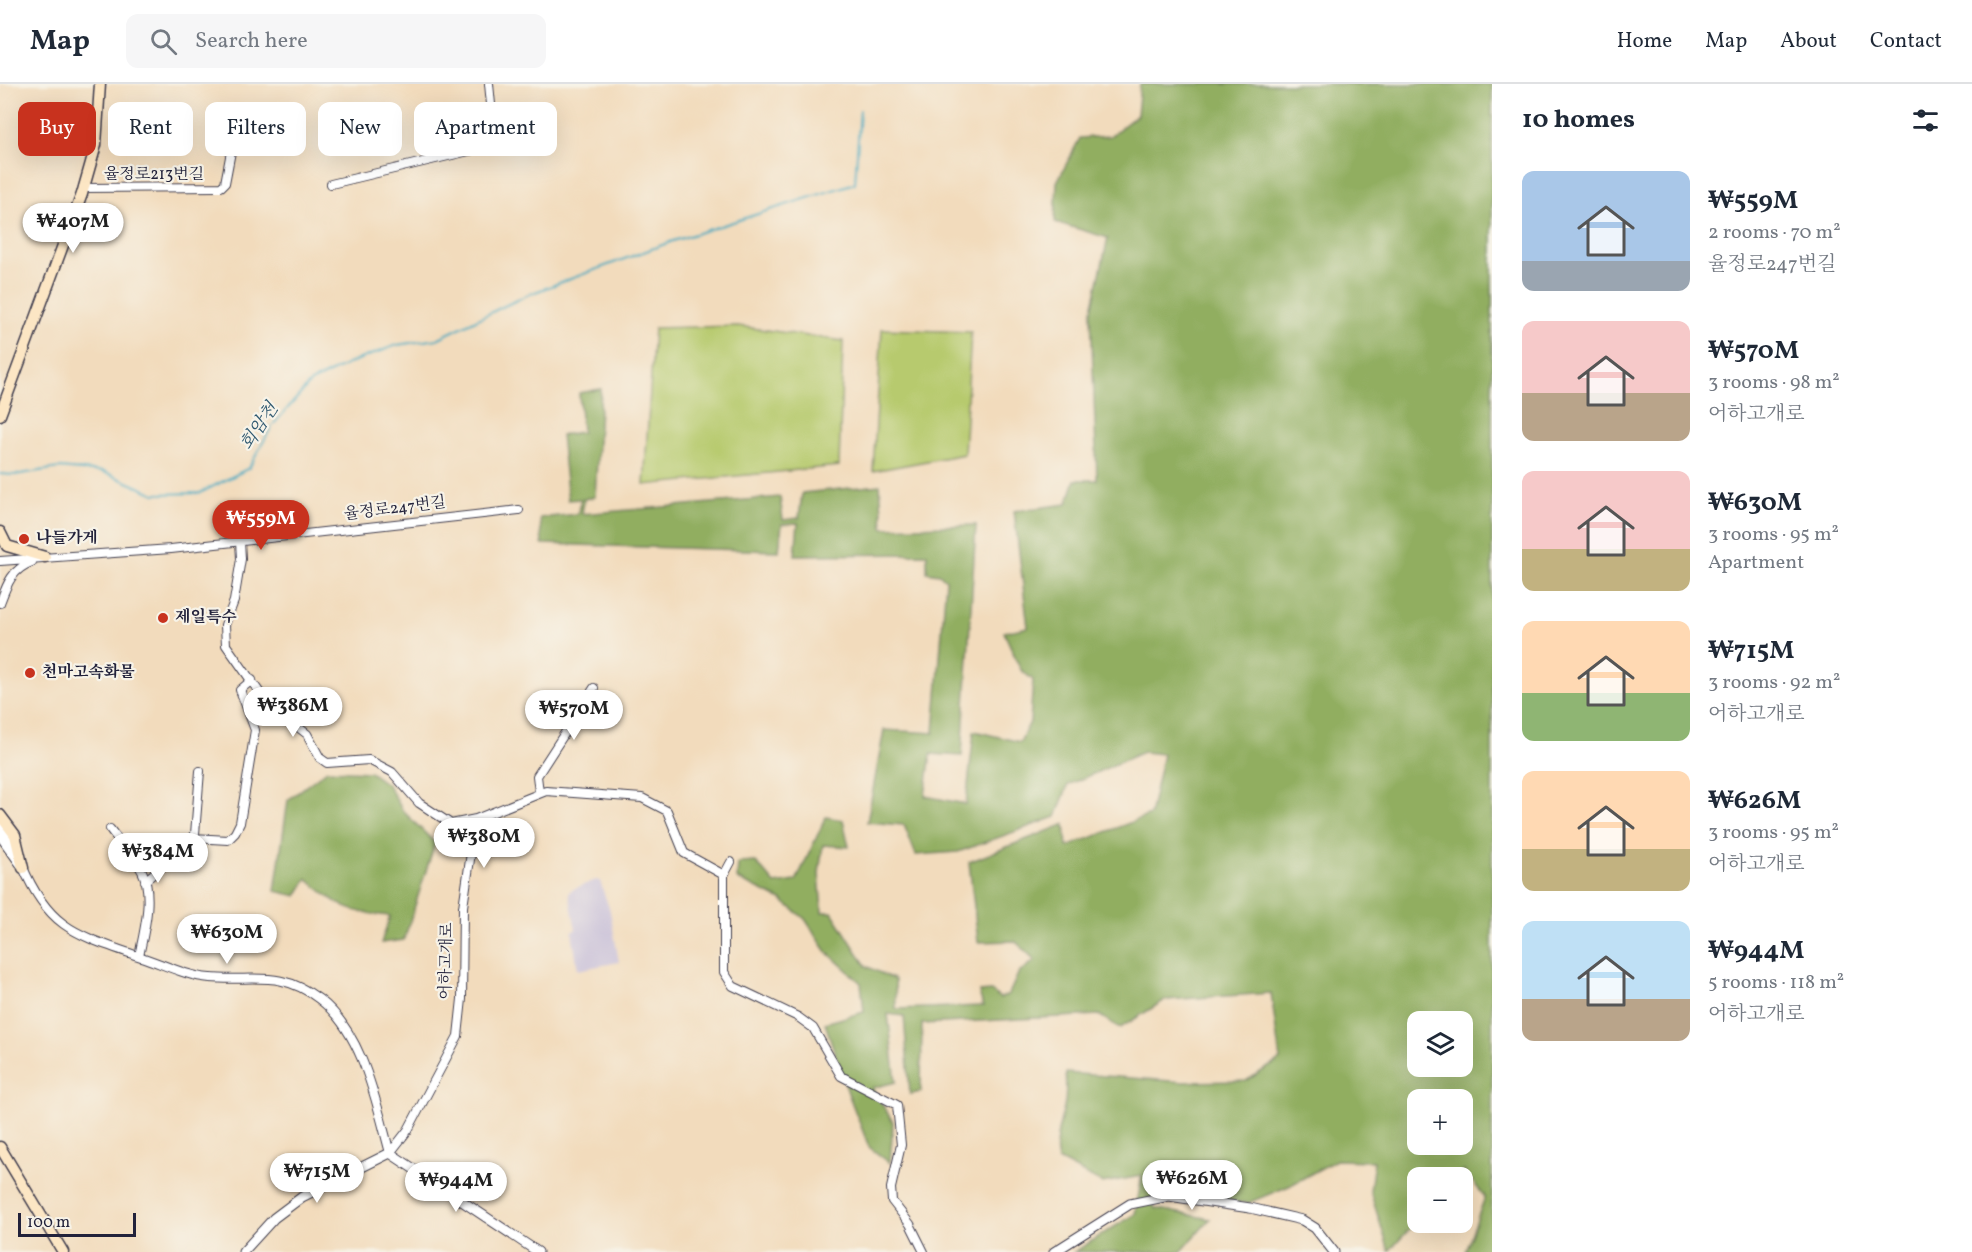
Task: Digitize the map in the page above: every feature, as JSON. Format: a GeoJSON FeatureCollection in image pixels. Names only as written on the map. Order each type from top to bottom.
{"type":"FeatureCollection","features":[{"type":"Feature","properties":{"kind":"main road"},"geometry":{"type":"LineString","coordinates":[[0,415],[83,188],[96,145],[100,84]]}},
{"type":"Feature","properties":{"kind":"main road"},"geometry":{"type":"LineString","coordinates":[[0,532],[7,546],[45,557]]}},
{"type":"Feature","properties":{"kind":"main road"},"geometry":{"type":"LineString","coordinates":[[0,815],[15,835],[23,868]]}},
{"type":"Feature","properties":{"kind":"main road"},"geometry":{"type":"LineString","coordinates":[[0,1147],[62,1250]]}},
{"type":"Feature","properties":{"kind":"street"},"geometry":{"type":"LineString","coordinates":[[331,184],[490,146],[494,135],[489,84]]}},
{"type":"Feature","properties":{"kind":"street","name":"율정로213번길"},"geometry":{"type":"LineString","coordinates":[[83,188],[221,187],[225,183],[230,156]]}},
{"type":"Feature","properties":{"kind":"street","name":"율정로247번길"},"geometry":{"type":"LineString","coordinates":[[0,561],[171,549],[519,510]]}},
{"type":"Feature","properties":{"kind":"street"},"geometry":{"type":"LineString","coordinates":[[240,540],[241,559],[234,601],[225,625],[225,641],[272,707],[307,734],[321,758],[327,763],[369,760],[392,772],[419,803],[451,824],[476,819],[539,792],[642,798],[667,811],[681,846],[689,858],[724,874]]}},
{"type":"Feature","properties":{"kind":"street"},"geometry":{"type":"LineString","coordinates":[[0,603],[6,586],[17,570],[45,557]]}},
{"type":"Feature","properties":{"kind":"street"},"geometry":{"type":"LineString","coordinates":[[193,838],[226,841],[235,833],[240,823],[255,730],[240,692],[241,688],[252,680]]}},
{"type":"Feature","properties":{"kind":"street"},"geometry":{"type":"LineString","coordinates":[[539,792],[537,776],[594,688]]}},
{"type":"Feature","properties":{"kind":"street"},"geometry":{"type":"LineString","coordinates":[[145,880],[193,838],[200,771]]}},
{"type":"Feature","properties":{"kind":"street","name":"어하고개로"},"geometry":{"type":"LineString","coordinates":[[243,1252],[274,1218],[302,1197],[390,1153],[408,1130],[459,1035],[464,907],[476,819]]}},
{"type":"Feature","properties":{"kind":"street"},"geometry":{"type":"LineString","coordinates":[[0,825],[11,839],[38,901],[63,926],[92,940],[199,976],[276,979],[303,989],[319,999],[338,1018],[359,1053],[390,1153],[538,1252]]}},
{"type":"Feature","properties":{"kind":"street"},"geometry":{"type":"LineString","coordinates":[[110,829],[137,864],[145,880],[145,925],[139,956]]}},
{"type":"Feature","properties":{"kind":"street"},"geometry":{"type":"LineString","coordinates":[[0,836],[23,868]]}},
{"type":"Feature","properties":{"kind":"street"},"geometry":{"type":"LineString","coordinates":[[731,862],[724,874],[724,972],[733,986],[798,1017],[813,1028],[841,1076],[897,1105],[901,1145],[891,1188],[892,1201],[910,1224],[924,1252]]}},
{"type":"Feature","properties":{"kind":"street"},"geometry":{"type":"LineString","coordinates":[[1054,1252],[1130,1204],[1169,1196],[1251,1208],[1302,1220],[1315,1228],[1334,1252]]}},
{"type":"Feature","properties":{"kind":"shaded area"},"geometry":{"type":"Polygon","coordinates":[[[596,880],[600,881],[610,911],[619,962],[578,970],[572,932],[576,929],[569,894],[571,890],[596,880]]]}},
{"type":"Feature","properties":{"kind":"green space"},"geometry":{"type":"Polygon","coordinates":[[[1140,84],[1492,84],[1492,1252],[1465,1252],[1485,1197],[1473,1182],[1473,1167],[1407,1167],[1407,1232],[1389,1251],[1370,1191],[1374,1161],[1336,1160],[1289,1186],[1248,1203],[1152,1196],[1154,1208],[1210,1219],[1181,1252],[1074,1252],[1135,1214],[1142,1176],[1102,1183],[1058,1160],[1057,1139],[1065,1103],[1066,1073],[1184,1082],[1246,1081],[1280,1060],[1271,993],[1165,1000],[1120,1028],[1099,1015],[922,1024],[921,1092],[910,1094],[904,1016],[888,1014],[896,1082],[872,1088],[893,1122],[890,1163],[869,1147],[825,1023],[864,1012],[861,983],[827,952],[805,919],[781,900],[737,879],[738,863],[756,862],[775,884],[796,881],[826,817],[843,820],[849,847],[823,845],[819,873],[822,912],[832,912],[866,966],[895,980],[896,1009],[983,1006],[979,992],[991,991],[1000,998],[1009,994],[1018,974],[1035,960],[1015,941],[978,942],[969,862],[1065,824],[1067,847],[1150,815],[1163,754],[1143,752],[1068,785],[1056,817],[958,852],[916,855],[904,825],[867,822],[884,730],[934,733],[946,580],[939,574],[927,572],[927,554],[795,555],[798,523],[782,524],[779,551],[542,544],[540,518],[578,514],[581,499],[568,500],[561,435],[582,432],[579,393],[601,389],[595,497],[584,499],[582,514],[780,497],[783,520],[799,518],[802,493],[880,485],[883,528],[976,525],[962,756],[931,754],[925,796],[966,804],[974,731],[1020,742],[1030,722],[1033,680],[1021,670],[1004,632],[1028,627],[1014,511],[1067,504],[1075,480],[1097,480],[1091,314],[1108,238],[1055,222],[1057,182],[1080,138],[1110,136],[1137,115],[1140,84]]]}},
{"type":"Feature","properties":{"kind":"green space"},"geometry":{"type":"Polygon","coordinates":[[[738,326],[843,341],[839,466],[644,485],[654,328],[738,326]]]}},
{"type":"Feature","properties":{"kind":"green space"},"geometry":{"type":"Polygon","coordinates":[[[882,329],[971,332],[964,454],[873,471],[882,329]]]}},
{"type":"Feature","properties":{"kind":"green space"},"geometry":{"type":"Polygon","coordinates":[[[327,770],[370,772],[388,785],[403,811],[435,843],[404,940],[381,943],[390,916],[353,910],[344,906],[307,879],[297,896],[275,891],[288,800],[327,770]]]}},
{"type":"Feature","properties":{"kind":"waterway","name":"회암천"},"geometry":{"type":"LineString","coordinates":[[0,474],[14,475],[59,468],[104,472],[155,494],[200,493],[249,468],[272,426],[311,382],[352,362],[397,345],[437,339],[527,295],[673,241],[855,183],[860,110]]}},
{"type":"Feature","properties":{"kind":"place","name":"나들가게"},"geometry":{"type":"Point","coordinates":[24,539]}},
{"type":"Feature","properties":{"kind":"place","name":"제일특수"},"geometry":{"type":"Point","coordinates":[163,618]}},
{"type":"Feature","properties":{"kind":"place","name":"천마고속화물"},"geometry":{"type":"Point","coordinates":[30,673]}}]}
